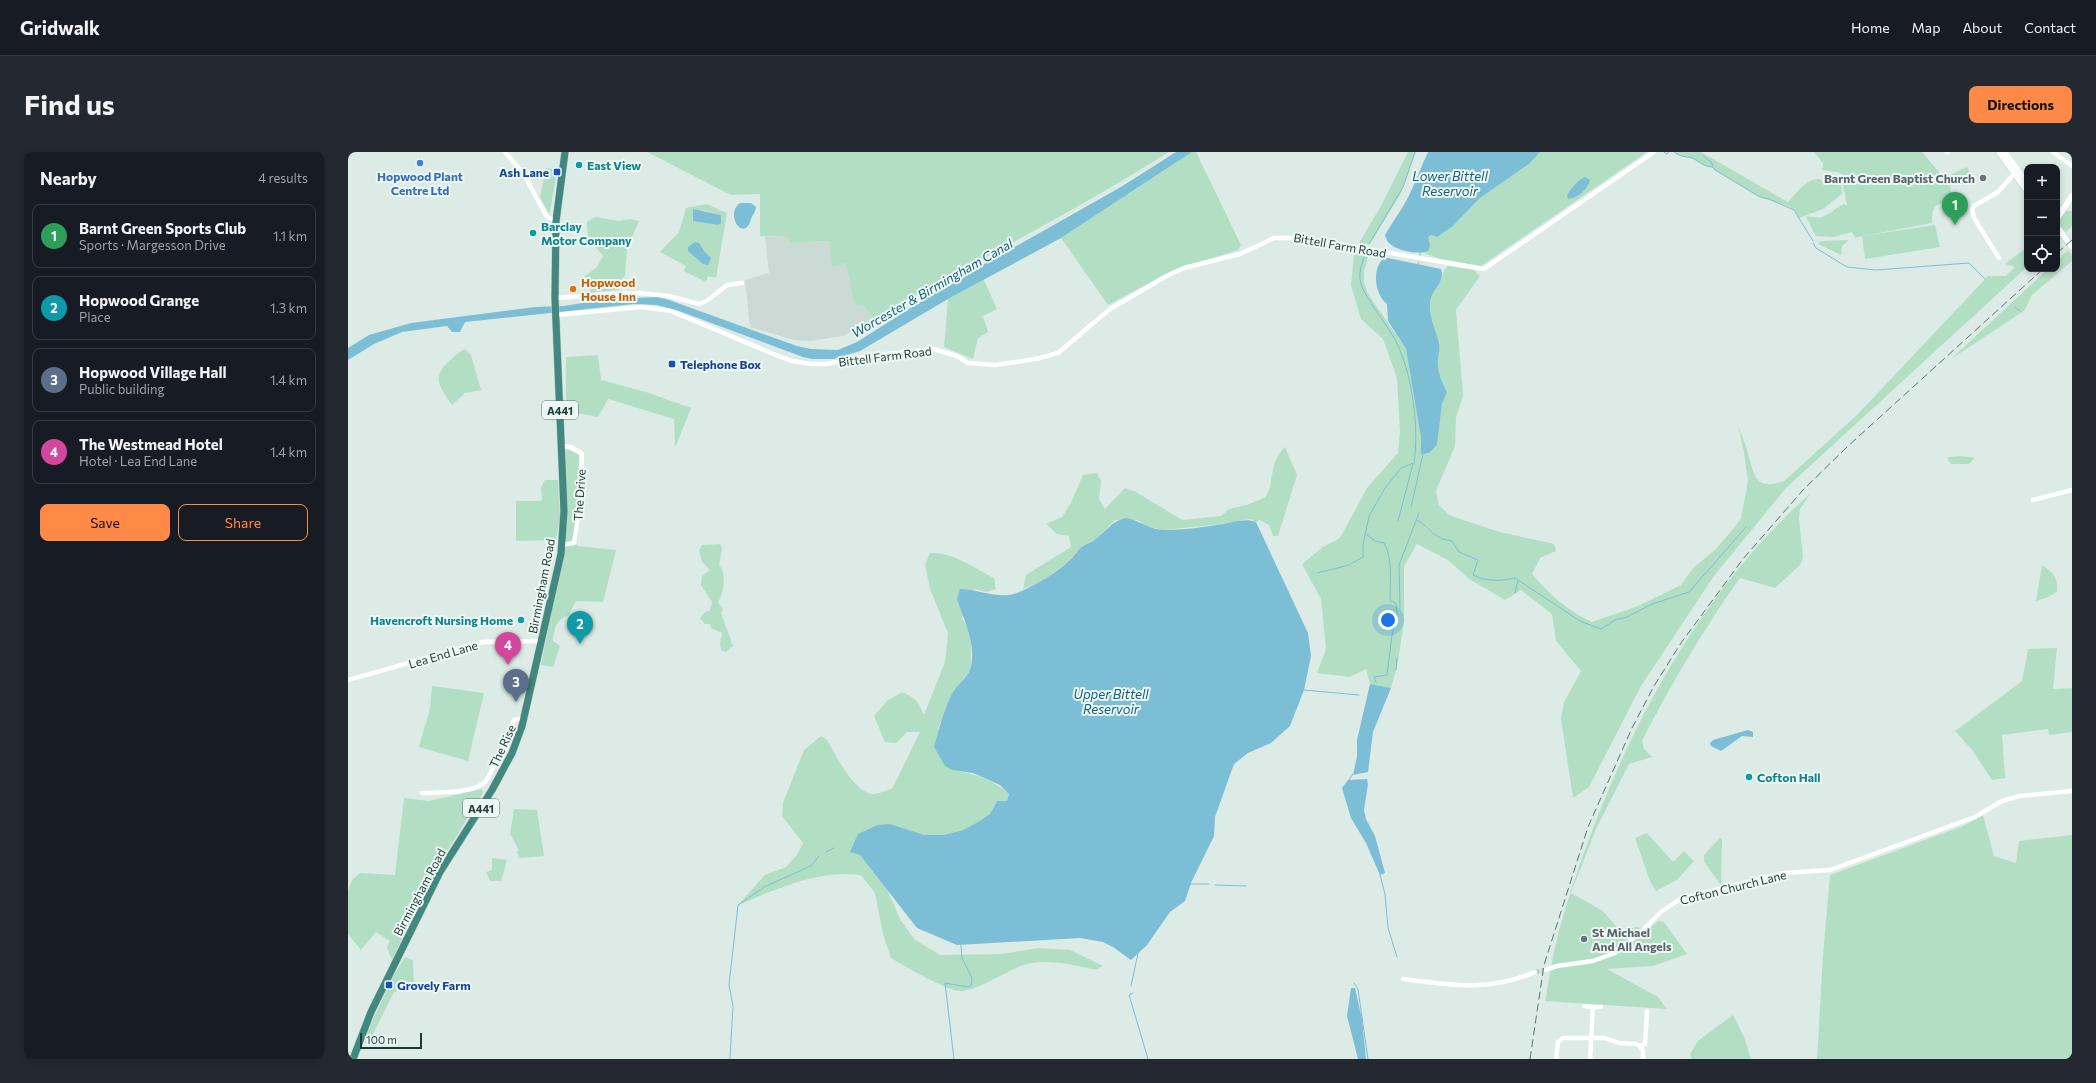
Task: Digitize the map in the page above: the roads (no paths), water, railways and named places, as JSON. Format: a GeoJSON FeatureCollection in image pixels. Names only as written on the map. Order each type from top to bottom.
{"type":"FeatureCollection","features":[{"type":"Feature","properties":{"kind":"highway","name":"A441"},"geometry":{"type":"LineString","coordinates":[[556,315],[556,221],[565,152]]}},
{"type":"Feature","properties":{"kind":"highway","name":"Birmingham Road"},"geometry":{"type":"LineString","coordinates":[[353,1059],[371,1012],[440,872],[496,783],[518,740],[561,545],[564,511],[556,315]]}},
{"type":"Feature","properties":{"kind":"main road"},"geometry":{"type":"LineString","coordinates":[[2003,154],[2014,174],[2024,184]]}},
{"type":"Feature","properties":{"kind":"main road"},"geometry":{"type":"LineString","coordinates":[[2060,231],[2072,247]]}},
{"type":"Feature","properties":{"kind":"street"},"geometry":{"type":"LineString","coordinates":[[505,152],[523,173],[547,217],[556,221]]}},
{"type":"Feature","properties":{"kind":"street","name":"Bittell Farm Road"},"geometry":{"type":"LineString","coordinates":[[556,315],[642,307],[671,311],[792,361],[811,364],[826,364],[868,356],[934,349],[957,356],[968,363],[994,365],[1036,359],[1058,353],[1110,309],[1166,277],[1184,268],[1240,254],[1274,238],[1302,238],[1484,269],[1654,152]]}},
{"type":"Feature","properties":{"kind":"street"},"geometry":{"type":"LineString","coordinates":[[2053,152],[2072,166]]}},
{"type":"Feature","properties":{"kind":"street"},"geometry":{"type":"LineString","coordinates":[[2003,154],[2024,183]]}},
{"type":"Feature","properties":{"kind":"street"},"geometry":{"type":"LineString","coordinates":[[1999,258],[1974,218],[1972,210],[1974,206],[1998,192],[2014,174]]}},
{"type":"Feature","properties":{"kind":"street"},"geometry":{"type":"LineString","coordinates":[[2060,214],[2072,198]]}},
{"type":"Feature","properties":{"kind":"street"},"geometry":{"type":"LineString","coordinates":[[555,300],[609,294],[640,293],[669,296],[699,304],[708,300],[727,285],[742,283]]}},
{"type":"Feature","properties":{"kind":"street","name":"The Drive"},"geometry":{"type":"LineString","coordinates":[[561,545],[574,543],[579,510],[582,454],[571,447],[562,446]]}},
{"type":"Feature","properties":{"kind":"street"},"geometry":{"type":"LineString","coordinates":[[2033,500],[2072,490]]}},
{"type":"Feature","properties":{"kind":"street","name":"Lea End Lane"},"geometry":{"type":"LineString","coordinates":[[348,680],[483,642],[541,641]]}},
{"type":"Feature","properties":{"kind":"street","name":"The Rise"},"geometry":{"type":"LineString","coordinates":[[422,793],[458,791],[475,787],[485,781],[514,720],[524,718]]}},
{"type":"Feature","properties":{"kind":"street","name":"The Rise"},"geometry":{"type":"LineString","coordinates":[[485,781],[496,783]]}},
{"type":"Feature","properties":{"kind":"street","name":"Cofton Church Lane"},"geometry":{"type":"LineString","coordinates":[[1545,970],[1557,966],[1593,961],[1615,953],[1641,932],[1661,912],[1680,899],[1783,873],[1830,870],[1975,817],[2002,801],[2020,796],[2072,791]]}},
{"type":"Feature","properties":{"kind":"street"},"geometry":{"type":"LineString","coordinates":[[1403,979],[1465,986],[1486,986],[1506,983],[1534,972]]}},
{"type":"Feature","properties":{"kind":"street"},"geometry":{"type":"LineString","coordinates":[[1584,1006],[1601,1007]]}},
{"type":"Feature","properties":{"kind":"street"},"geometry":{"type":"LineString","coordinates":[[1590,1059],[1593,1007]]}},
{"type":"Feature","properties":{"kind":"street"},"geometry":{"type":"LineString","coordinates":[[1556,1059],[1558,1042],[1563,1038],[1605,1038],[1619,1043],[1640,1046],[1645,1044],[1648,1011]]}},
{"type":"Feature","properties":{"kind":"street"},"geometry":{"type":"LineString","coordinates":[[1640,1046],[1643,1051],[1643,1059]]}},
{"type":"Feature","properties":{"kind":"water"},"geometry":{"type":"Polygon","coordinates":[[[1176,152],[1192,152],[1061,238],[948,299],[860,351],[834,359],[812,359],[803,357],[679,311],[657,305],[634,304],[465,322],[460,332],[452,332],[447,326],[402,332],[374,344],[348,360],[348,348],[369,335],[411,323],[535,307],[564,306],[607,299],[658,297],[797,346],[811,349],[838,350],[857,342],[947,285],[1121,187],[1176,152]]]}},
{"type":"Feature","properties":{"kind":"water","name":"Lower Bittell Reservoir"},"geometry":{"type":"Polygon","coordinates":[[[1428,152],[1540,152],[1529,164],[1480,198],[1453,226],[1437,237],[1432,235],[1428,237],[1430,245],[1428,251],[1420,253],[1408,252],[1392,246],[1388,242],[1385,235],[1403,207],[1428,152]]]}},
{"type":"Feature","properties":{"kind":"water"},"geometry":{"type":"Polygon","coordinates":[[[1585,177],[1590,180],[1585,190],[1579,195],[1568,199],[1567,196],[1572,188],[1585,177]]]}},
{"type":"Feature","properties":{"kind":"water"},"geometry":{"type":"Polygon","coordinates":[[[740,203],[751,203],[756,207],[748,226],[744,229],[740,228],[737,224],[734,214],[740,203]]]}},
{"type":"Feature","properties":{"kind":"water"},"geometry":{"type":"Polygon","coordinates":[[[693,209],[721,215],[721,223],[718,225],[693,221],[693,209]]]}},
{"type":"Feature","properties":{"kind":"water"},"geometry":{"type":"Polygon","coordinates":[[[695,242],[699,243],[711,258],[708,265],[703,264],[688,251],[688,247],[695,242]]]}},
{"type":"Feature","properties":{"kind":"water"},"geometry":{"type":"Polygon","coordinates":[[[1384,258],[1441,269],[1442,278],[1431,298],[1430,308],[1431,318],[1439,342],[1438,369],[1447,392],[1442,404],[1437,445],[1429,453],[1421,454],[1421,438],[1406,349],[1388,321],[1387,304],[1383,300],[1377,288],[1377,269],[1384,258]]]}},
{"type":"Feature","properties":{"kind":"water","name":"Upper Bittell Reservoir"},"geometry":{"type":"Polygon","coordinates":[[[1126,518],[1159,530],[1194,528],[1244,520],[1256,522],[1308,633],[1311,656],[1304,690],[1290,726],[1271,743],[1248,753],[1234,764],[1215,817],[1214,836],[1191,883],[1185,901],[1170,912],[1147,945],[1131,960],[1113,947],[1103,942],[1080,938],[957,945],[917,928],[860,855],[850,852],[858,834],[878,825],[890,824],[925,835],[944,835],[963,830],[978,822],[990,814],[997,801],[1007,801],[1009,794],[1000,785],[973,773],[952,770],[945,766],[934,747],[942,719],[953,692],[968,674],[971,667],[971,640],[957,599],[960,589],[996,595],[1010,595],[1017,593],[1051,575],[1069,561],[1081,547],[1095,539],[1113,524],[1126,518]]]}},
{"type":"Feature","properties":{"kind":"water"},"geometry":{"type":"Polygon","coordinates":[[[1370,684],[1391,688],[1373,732],[1368,772],[1353,775],[1357,756],[1357,740],[1370,684]]]}},
{"type":"Feature","properties":{"kind":"water"},"geometry":{"type":"Polygon","coordinates":[[[1748,730],[1753,732],[1753,737],[1742,736],[1721,751],[1711,746],[1710,743],[1713,740],[1748,730]]]}},
{"type":"Feature","properties":{"kind":"water"},"geometry":{"type":"Polygon","coordinates":[[[1367,779],[1368,784],[1364,810],[1366,819],[1375,836],[1385,873],[1380,875],[1366,843],[1351,818],[1342,788],[1348,780],[1367,779]]]}},
{"type":"Feature","properties":{"kind":"water"},"geometry":{"type":"Polygon","coordinates":[[[1351,988],[1355,988],[1362,1019],[1366,1059],[1358,1059],[1347,1016],[1351,988]]]}},
{"type":"Feature","properties":{"kind":"waterway"},"geometry":{"type":"LineString","coordinates":[[1369,244],[1403,187],[1415,152]]}},
{"type":"Feature","properties":{"kind":"waterway"},"geometry":{"type":"LineString","coordinates":[[1664,152],[1667,154],[1668,152]]}},
{"type":"Feature","properties":{"kind":"waterway"},"geometry":{"type":"LineString","coordinates":[[1674,152],[1680,156],[1692,158],[1706,166],[1712,167],[1760,197],[1769,199],[1794,210],[1813,241]]}},
{"type":"Feature","properties":{"kind":"waterway"},"geometry":{"type":"LineString","coordinates":[[1703,156],[1711,162],[1713,166]]}},
{"type":"Feature","properties":{"kind":"waterway"},"geometry":{"type":"LineString","coordinates":[[1813,243],[1816,248],[1847,267],[1876,270],[1969,263],[1986,280]]}},
{"type":"Feature","properties":{"kind":"waterway"},"geometry":{"type":"LineString","coordinates":[[1317,573],[1349,565],[1363,557],[1363,545],[1369,516],[1385,488],[1401,468],[1414,463],[1416,435],[1414,405],[1408,375],[1395,340],[1362,286],[1360,272],[1366,252]]}},
{"type":"Feature","properties":{"kind":"waterway"},"geometry":{"type":"LineString","coordinates":[[2015,307],[2020,311]]}},
{"type":"Feature","properties":{"kind":"waterway"},"geometry":{"type":"LineString","coordinates":[[1411,507],[1423,454]]}},
{"type":"Feature","properties":{"kind":"waterway"},"geometry":{"type":"LineString","coordinates":[[1398,521],[1413,464]]}},
{"type":"Feature","properties":{"kind":"waterway"},"geometry":{"type":"LineString","coordinates":[[1400,609],[1399,565],[1419,513]]}},
{"type":"Feature","properties":{"kind":"waterway"},"geometry":{"type":"LineString","coordinates":[[1416,520],[1424,524],[1438,537],[1452,541],[1459,552],[1478,560],[1473,575],[1484,579],[1494,580],[1515,578],[1580,621],[1601,629],[1615,620],[1627,617],[1652,604],[1689,592],[1746,527]]}},
{"type":"Feature","properties":{"kind":"waterway"},"geometry":{"type":"LineString","coordinates":[[1366,534],[1375,541],[1384,543],[1387,549],[1390,563],[1390,601],[1396,603],[1397,615],[1392,635],[1387,675],[1374,677],[1376,682]]}},
{"type":"Feature","properties":{"kind":"waterway"},"geometry":{"type":"LineString","coordinates":[[1515,593],[1518,580]]}},
{"type":"Feature","properties":{"kind":"waterway"},"geometry":{"type":"LineString","coordinates":[[1396,670],[1397,658]]}},
{"type":"Feature","properties":{"kind":"waterway"},"geometry":{"type":"LineString","coordinates":[[1304,690],[1359,695]]}},
{"type":"Feature","properties":{"kind":"waterway"},"geometry":{"type":"LineString","coordinates":[[1349,780],[1353,774]]}},
{"type":"Feature","properties":{"kind":"waterway"},"geometry":{"type":"LineString","coordinates":[[826,852],[834,848]]}},
{"type":"Feature","properties":{"kind":"waterway"},"geometry":{"type":"LineString","coordinates":[[730,1059],[733,1006],[729,985],[738,905],[766,886],[811,866],[819,856]]}},
{"type":"Feature","properties":{"kind":"waterway"},"geometry":{"type":"LineString","coordinates":[[1380,875],[1385,894],[1388,928],[1397,957]]}},
{"type":"Feature","properties":{"kind":"waterway"},"geometry":{"type":"LineString","coordinates":[[1191,884],[1209,884]]}},
{"type":"Feature","properties":{"kind":"waterway"},"geometry":{"type":"LineString","coordinates":[[1215,885],[1246,886]]}},
{"type":"Feature","properties":{"kind":"waterway"},"geometry":{"type":"LineString","coordinates":[[954,1059],[945,983],[968,987],[971,986],[972,978],[962,958],[961,945]]}},
{"type":"Feature","properties":{"kind":"waterway"},"geometry":{"type":"LineString","coordinates":[[1131,986],[1138,953]]}},
{"type":"Feature","properties":{"kind":"waterway"},"geometry":{"type":"LineString","coordinates":[[1354,983],[1358,989],[1368,1059]]}},
{"type":"Feature","properties":{"kind":"waterway"},"geometry":{"type":"LineString","coordinates":[[1133,993],[1129,995],[1148,1059]]}},
{"type":"Feature","properties":{"kind":"tunnel"},"geometry":{"type":"LineString","coordinates":[[1535,972],[1545,970]]}},
{"type":"Feature","properties":{"kind":"railway"},"geometry":{"type":"LineString","coordinates":[[2060,250],[2072,240]]}},
{"type":"Feature","properties":{"kind":"railway"},"geometry":{"type":"LineString","coordinates":[[1530,1059],[1544,965],[1588,827],[1632,728],[1654,686],[1681,643],[1743,559],[1803,490],[1847,447],[2040,272]]}},
{"type":"Feature","properties":{"kind":"place","name":"Hopwood Plant Centre Ltd"},"geometry":{"type":"Point","coordinates":[420,163]}},
{"type":"Feature","properties":{"kind":"place","name":"East View"},"geometry":{"type":"Point","coordinates":[579,165]}},
{"type":"Feature","properties":{"kind":"place","name":"Ash Lane"},"geometry":{"type":"Point","coordinates":[557,172]}},
{"type":"Feature","properties":{"kind":"place","name":"Barnt Green Baptist Church"},"geometry":{"type":"Point","coordinates":[1983,178]}},
{"type":"Feature","properties":{"kind":"place","name":"Barnt Green Sports Club"},"geometry":{"type":"Point","coordinates":[1955,225]}},
{"type":"Feature","properties":{"kind":"place","name":"Barclay Motor Company"},"geometry":{"type":"Point","coordinates":[533,233]}},
{"type":"Feature","properties":{"kind":"place","name":"Hopwood House Inn"},"geometry":{"type":"Point","coordinates":[573,289]}},
{"type":"Feature","properties":{"kind":"place","name":"Telephone Box"},"geometry":{"type":"Point","coordinates":[672,364]}},
{"type":"Feature","properties":{"kind":"place","name":"Havencroft Nursing Home"},"geometry":{"type":"Point","coordinates":[521,620]}},
{"type":"Feature","properties":{"kind":"place","name":"Hopwood Grange"},"geometry":{"type":"Point","coordinates":[580,644]}},
{"type":"Feature","properties":{"kind":"place","name":"The Westmead Hotel"},"geometry":{"type":"Point","coordinates":[508,665]}},
{"type":"Feature","properties":{"kind":"place","name":"Hopwood Village Hall"},"geometry":{"type":"Point","coordinates":[516,702]}},
{"type":"Feature","properties":{"kind":"place","name":"Cofton Hall"},"geometry":{"type":"Point","coordinates":[1749,777]}},
{"type":"Feature","properties":{"kind":"place","name":"St Michael And All Angels"},"geometry":{"type":"Point","coordinates":[1584,939]}},
{"type":"Feature","properties":{"kind":"place","name":"Grovely Farm"},"geometry":{"type":"Point","coordinates":[389,985]}},
{"type":"Feature","properties":{"kind":"water label","name":"Worcester & Birmingham Canal"},"geometry":{"type":"Point","coordinates":[932,288]}}]}
